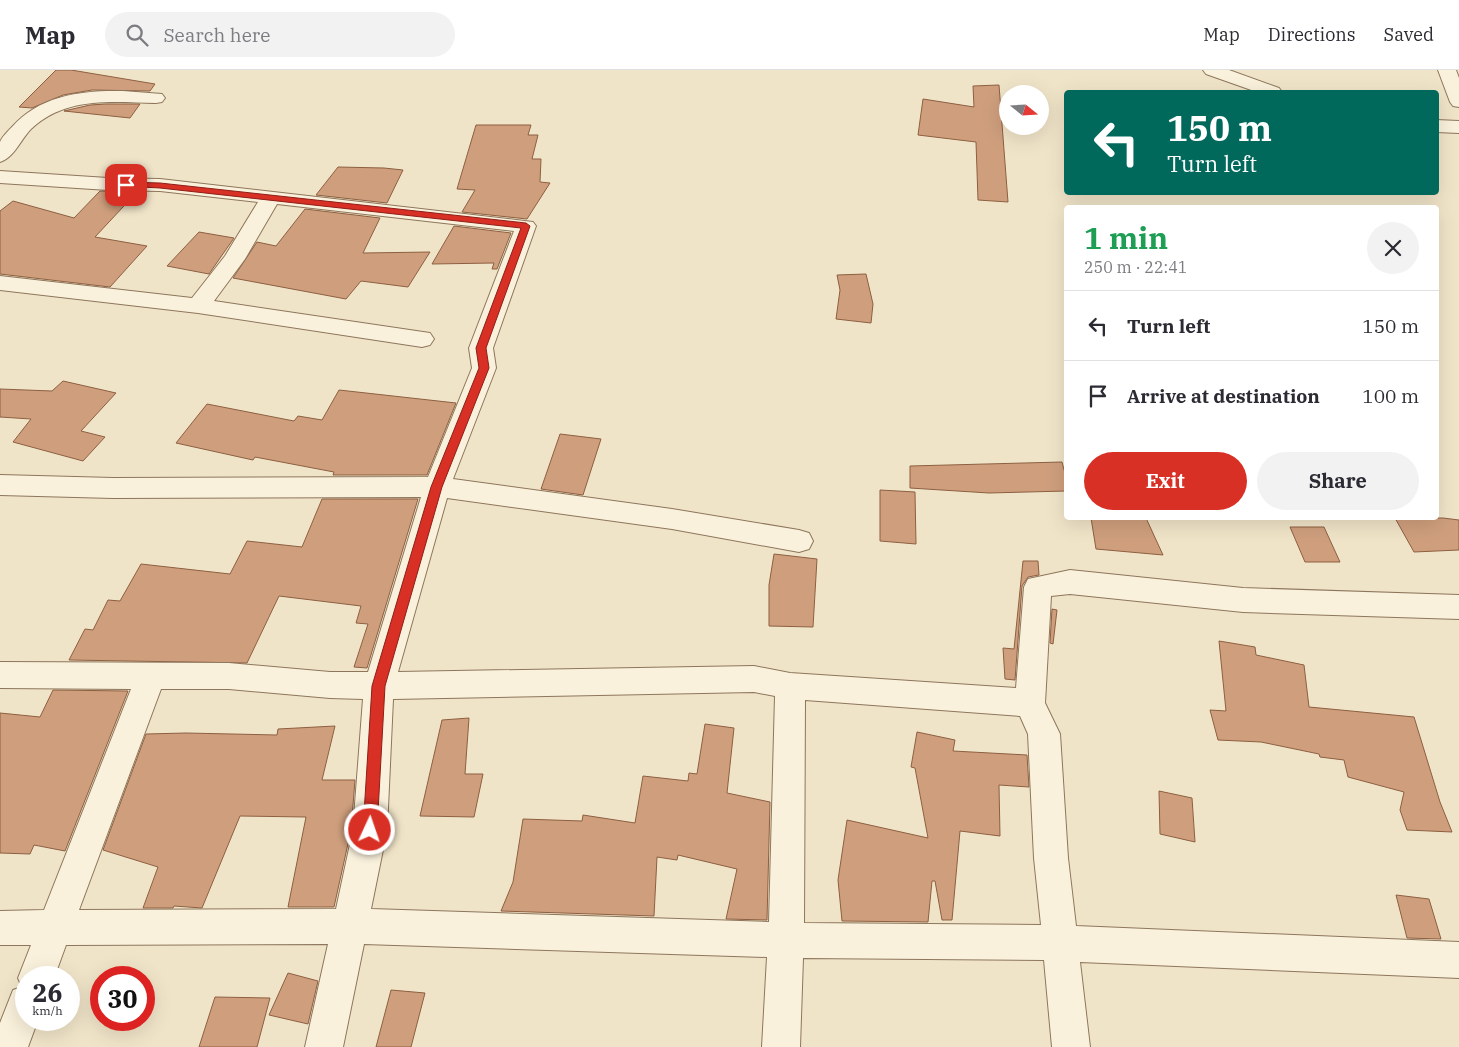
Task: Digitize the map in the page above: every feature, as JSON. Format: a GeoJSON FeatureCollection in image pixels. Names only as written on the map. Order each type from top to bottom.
{"type":"FeatureCollection","features":[{"type":"Feature","properties":{"kind":"street"},"geometry":{"type":"LineString","coordinates":[[1212,70],[1267,90]]}},
{"type":"Feature","properties":{"kind":"street"},"geometry":{"type":"LineString","coordinates":[[1447,70],[1459,102]]}},
{"type":"Feature","properties":{"kind":"street"},"geometry":{"type":"LineString","coordinates":[[0,156],[28,121],[45,109],[63,101],[86,97],[156,98]]}},
{"type":"Feature","properties":{"kind":"street"},"geometry":{"type":"LineString","coordinates":[[1439,126],[1459,127]]}},
{"type":"Feature","properties":{"kind":"street"},"geometry":{"type":"LineString","coordinates":[[0,177],[108,184],[160,185],[270,199],[526,226],[481,348],[484,368],[437,487],[378,686],[370,830],[324,1047]]}},
{"type":"Feature","properties":{"kind":"street"},"geometry":{"type":"LineString","coordinates":[[198,306],[234,259],[270,199]]}},
{"type":"Feature","properties":{"kind":"street"},"geometry":{"type":"LineString","coordinates":[[0,283],[198,306],[422,339]]}},
{"type":"Feature","properties":{"kind":"street"},"geometry":{"type":"LineString","coordinates":[[0,485],[113,488],[437,487],[672,519],[799,540]]}},
{"type":"Feature","properties":{"kind":"street"},"geometry":{"type":"LineString","coordinates":[[1071,1047],[1051,858],[1044,734],[1030,704],[1038,587],[1070,582],[1244,600],[1459,607]]}},
{"type":"Feature","properties":{"kind":"street"},"geometry":{"type":"LineString","coordinates":[[0,675],[229,676],[330,685],[378,686],[754,679],[790,686],[1030,704]]}},
{"type":"Feature","properties":{"kind":"street"},"geometry":{"type":"LineString","coordinates":[[41,966],[151,675]]}},
{"type":"Feature","properties":{"kind":"street"},"geometry":{"type":"LineString","coordinates":[[781,1047],[786,940],[790,686]]}},
{"type":"Feature","properties":{"kind":"street"},"geometry":{"type":"LineString","coordinates":[[0,928],[350,926],[786,940],[1060,943],[1459,960]]}},
{"type":"Feature","properties":{"kind":"street"},"geometry":{"type":"LineString","coordinates":[[9,1047],[15,1031]]}},
{"type":"Feature","properties":{"kind":"building"},"geometry":{"type":"Polygon","coordinates":[[[56,70],[71,70],[155,84],[150,91],[92,90],[63,95],[32,108],[19,107],[56,70]]]}},
{"type":"Feature","properties":{"kind":"building"},"geometry":{"type":"Polygon","coordinates":[[[999,85],[999,135],[1003,135],[1008,202],[978,200],[976,142],[918,135],[923,99],[974,107],[973,86],[999,85]]]}},
{"type":"Feature","properties":{"kind":"building"},"geometry":{"type":"Polygon","coordinates":[[[140,104],[130,118],[64,111],[90,105],[140,104]]]}},
{"type":"Feature","properties":{"kind":"building"},"geometry":{"type":"Polygon","coordinates":[[[476,125],[531,125],[528,135],[538,135],[532,159],[541,159],[540,182],[550,183],[527,219],[462,212],[475,190],[457,189],[476,125]]]}},
{"type":"Feature","properties":{"kind":"building"},"geometry":{"type":"Polygon","coordinates":[[[338,167],[403,170],[387,203],[316,195],[338,167]]]}},
{"type":"Feature","properties":{"kind":"building"},"geometry":{"type":"Polygon","coordinates":[[[100,191],[137,192],[95,237],[147,246],[110,287],[0,274],[0,211],[13,201],[74,218],[100,191]]]}},
{"type":"Feature","properties":{"kind":"building"},"geometry":{"type":"Polygon","coordinates":[[[305,209],[380,218],[363,253],[430,252],[408,287],[361,281],[346,299],[233,278],[257,242],[276,246],[305,209]]]}},
{"type":"Feature","properties":{"kind":"building"},"geometry":{"type":"Polygon","coordinates":[[[454,226],[511,233],[497,269],[492,269],[494,263],[432,264],[454,226]]]}},
{"type":"Feature","properties":{"kind":"building"},"geometry":{"type":"Polygon","coordinates":[[[199,232],[234,238],[209,274],[167,266],[199,232]]]}},
{"type":"Feature","properties":{"kind":"building"},"geometry":{"type":"Polygon","coordinates":[[[866,274],[873,304],[871,323],[836,319],[840,290],[837,275],[866,274]]]}},
{"type":"Feature","properties":{"kind":"building"},"geometry":{"type":"Polygon","coordinates":[[[63,381],[116,393],[81,431],[105,437],[83,461],[13,442],[31,419],[0,417],[0,389],[52,391],[63,381]]]}},
{"type":"Feature","properties":{"kind":"building"},"geometry":{"type":"Polygon","coordinates":[[[339,390],[456,403],[427,475],[333,475],[334,472],[255,457],[253,460],[176,443],[207,404],[294,421],[298,416],[322,420],[339,390]]]}},
{"type":"Feature","properties":{"kind":"building"},"geometry":{"type":"Polygon","coordinates":[[[560,434],[601,439],[583,495],[541,489],[560,434]]]}},
{"type":"Feature","properties":{"kind":"building"},"geometry":{"type":"Polygon","coordinates":[[[1062,462],[1064,491],[989,493],[910,488],[910,466],[1062,462]]]}},
{"type":"Feature","properties":{"kind":"building"},"geometry":{"type":"Polygon","coordinates":[[[880,490],[915,492],[916,544],[880,541],[880,490]]]}},
{"type":"Feature","properties":{"kind":"building"},"geometry":{"type":"Polygon","coordinates":[[[322,499],[418,499],[367,668],[354,667],[368,624],[356,623],[361,606],[279,596],[247,663],[69,660],[85,629],[93,630],[108,600],[120,601],[141,564],[230,574],[247,541],[302,547],[322,499]]]}},
{"type":"Feature","properties":{"kind":"building"},"geometry":{"type":"Polygon","coordinates":[[[1439,518],[1443,518],[1459,520],[1459,550],[1414,552],[1396,520],[1439,520],[1439,518]]]}},
{"type":"Feature","properties":{"kind":"building"},"geometry":{"type":"Polygon","coordinates":[[[1091,520],[1147,520],[1163,555],[1096,549],[1091,520]]]}},
{"type":"Feature","properties":{"kind":"building"},"geometry":{"type":"Polygon","coordinates":[[[1290,527],[1324,527],[1340,562],[1305,562],[1290,527]]]}},
{"type":"Feature","properties":{"kind":"building"},"geometry":{"type":"Polygon","coordinates":[[[774,554],[817,559],[813,627],[769,626],[769,585],[774,554]]]}},
{"type":"Feature","properties":{"kind":"building"},"geometry":{"type":"Polygon","coordinates":[[[1023,561],[1038,561],[1039,575],[1028,577],[1022,586],[1015,680],[1005,679],[1003,648],[1014,649],[1023,561]]]}},
{"type":"Feature","properties":{"kind":"building"},"geometry":{"type":"Polygon","coordinates":[[[1052,609],[1057,610],[1053,644],[1050,643],[1052,609]]]}},
{"type":"Feature","properties":{"kind":"building"},"geometry":{"type":"Polygon","coordinates":[[[1219,641],[1255,647],[1256,655],[1304,665],[1309,707],[1414,717],[1440,802],[1452,832],[1407,830],[1400,810],[1404,792],[1348,777],[1344,760],[1320,757],[1319,754],[1261,742],[1218,740],[1210,710],[1226,711],[1219,641]]]}},
{"type":"Feature","properties":{"kind":"building"},"geometry":{"type":"Polygon","coordinates":[[[53,690],[128,691],[65,851],[34,845],[30,854],[0,853],[0,713],[40,717],[53,690]]]}},
{"type":"Feature","properties":{"kind":"building"},"geometry":{"type":"Polygon","coordinates":[[[469,718],[465,774],[483,774],[474,817],[420,816],[442,720],[469,718]]]}},
{"type":"Feature","properties":{"kind":"building"},"geometry":{"type":"Polygon","coordinates":[[[705,724],[734,728],[727,793],[770,802],[767,920],[726,919],[737,869],[678,855],[677,860],[657,857],[654,916],[501,911],[513,882],[523,819],[582,821],[583,815],[635,823],[643,776],[688,781],[689,773],[697,774],[705,724]]]}},
{"type":"Feature","properties":{"kind":"building"},"geometry":{"type":"Polygon","coordinates":[[[335,726],[322,780],[355,780],[351,830],[334,907],[288,907],[306,817],[240,816],[202,908],[174,906],[173,908],[143,908],[158,867],[103,850],[146,734],[277,735],[278,729],[335,726]]]}},
{"type":"Feature","properties":{"kind":"building"},"geometry":{"type":"Polygon","coordinates":[[[917,732],[955,740],[953,751],[1027,755],[1029,787],[999,785],[1000,836],[960,831],[952,920],[942,920],[935,881],[932,881],[928,922],[842,921],[838,880],[847,820],[928,838],[915,768],[911,767],[917,732]]]}},
{"type":"Feature","properties":{"kind":"building"},"geometry":{"type":"Polygon","coordinates":[[[1159,791],[1192,798],[1195,842],[1160,834],[1159,791]]]}},
{"type":"Feature","properties":{"kind":"building"},"geometry":{"type":"Polygon","coordinates":[[[1396,895],[1429,899],[1441,939],[1407,938],[1396,895]]]}},
{"type":"Feature","properties":{"kind":"building"},"geometry":{"type":"Polygon","coordinates":[[[288,973],[318,981],[308,1024],[269,1015],[288,973]]]}},
{"type":"Feature","properties":{"kind":"building"},"geometry":{"type":"Polygon","coordinates":[[[391,990],[425,993],[411,1047],[376,1047],[391,990]]]}},
{"type":"Feature","properties":{"kind":"building"},"geometry":{"type":"Polygon","coordinates":[[[215,997],[270,998],[257,1047],[199,1047],[215,997]]]}},
{"type":"Feature","properties":{"kind":"route"},"geometry":{"type":"LineString","coordinates":[[126,185],[160,185],[270,199],[526,226],[481,348],[484,368],[437,487],[378,686],[370,830]]}}]}
